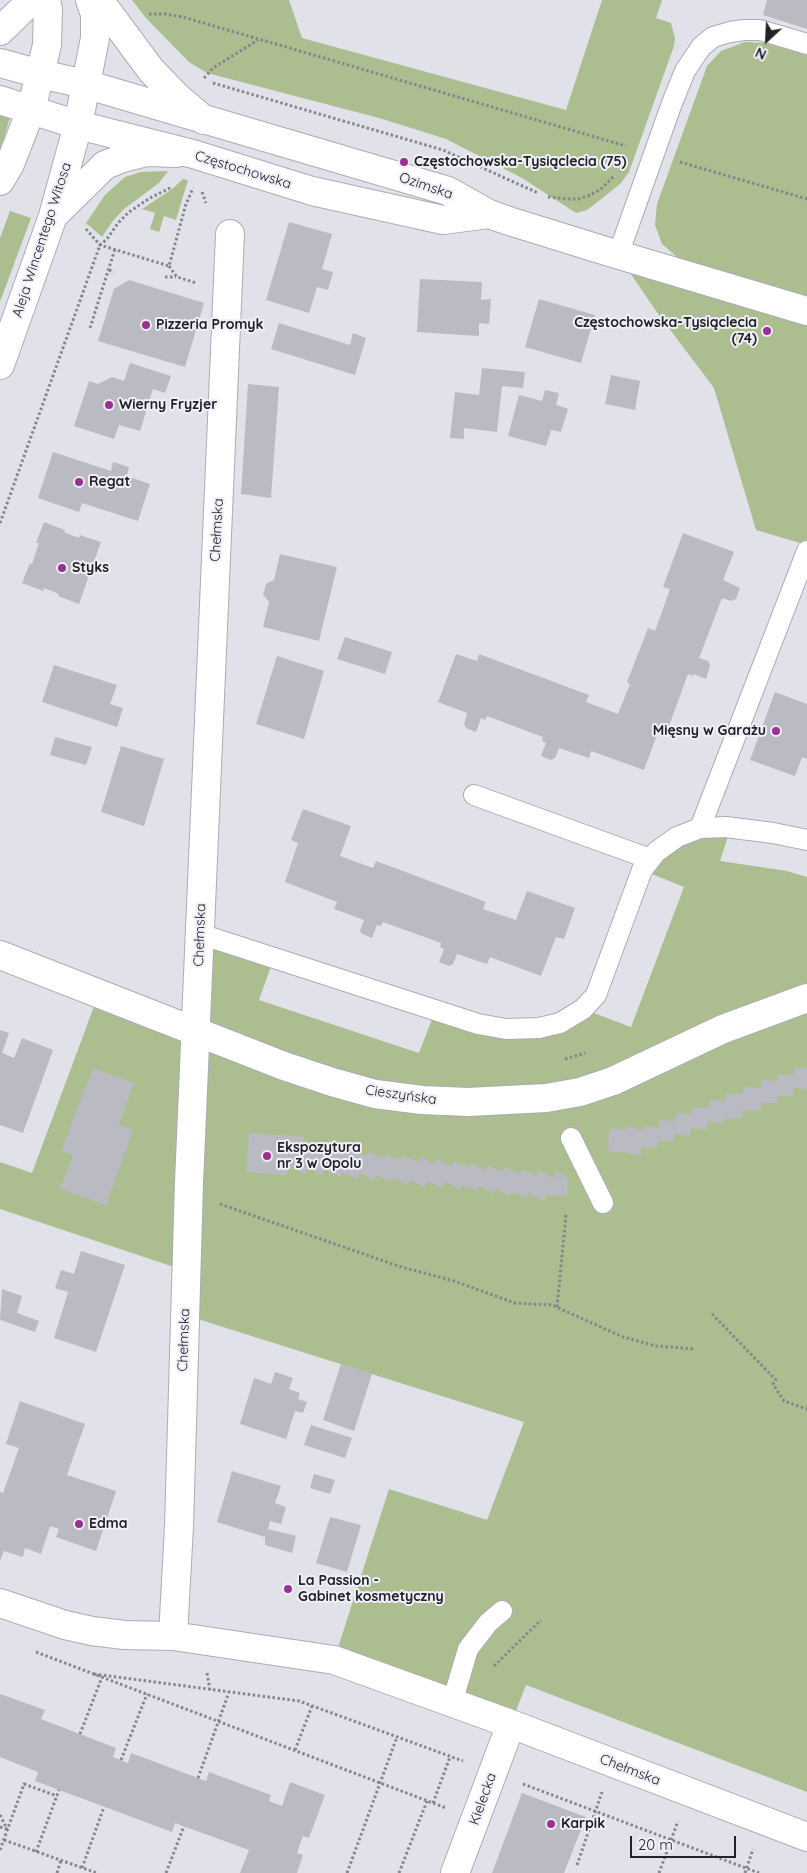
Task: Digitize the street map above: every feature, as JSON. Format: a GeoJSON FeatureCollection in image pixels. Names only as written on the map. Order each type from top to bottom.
{"type":"FeatureCollection","features":[{"type":"Feature","properties":{"kind":"street"},"geometry":{"type":"LineString","coordinates":[[0,31],[19,15],[32,0]]}},
{"type":"Feature","properties":{"kind":"street"},"geometry":{"type":"LineString","coordinates":[[0,181],[10,164],[31,110],[47,45],[48,9],[46,0]]}},
{"type":"Feature","properties":{"kind":"street","name":"Aleja Wincentego Witosa"},"geometry":{"type":"LineString","coordinates":[[0,366],[53,216],[78,125],[95,38],[95,14],[90,0]]}},
{"type":"Feature","properties":{"kind":"street"},"geometry":{"type":"LineString","coordinates":[[99,0],[151,70],[177,97],[204,120]]}},
{"type":"Feature","properties":{"kind":"street"},"geometry":{"type":"LineString","coordinates":[[0,62],[40,74]]}},
{"type":"Feature","properties":{"kind":"street","name":"Ozimska"},"geometry":{"type":"LineString","coordinates":[[40,74],[85,84],[448,191],[489,214],[618,255],[807,311]]}},
{"type":"Feature","properties":{"kind":"street","name":"Częstochowska"},"geometry":{"type":"LineString","coordinates":[[0,100],[78,125],[194,154],[312,191],[443,220],[489,214]]}},
{"type":"Feature","properties":{"kind":"street"},"geometry":{"type":"LineString","coordinates":[[53,216],[105,165],[147,152],[194,154]]}},
{"type":"Feature","properties":{"kind":"street","name":"Chełmska"},"geometry":{"type":"LineString","coordinates":[[173,1636],[179,1526],[188,1194],[230,234]]}},
{"type":"Feature","properties":{"kind":"street","name":"Cieszyńska"},"geometry":{"type":"LineString","coordinates":[[0,956],[292,1069],[376,1094],[422,1100],[506,1101],[546,1098],[580,1092],[613,1081],[723,1029],[807,998]]}},
{"type":"Feature","properties":{"kind":"street","name":"Chełmska"},"geometry":{"type":"LineString","coordinates":[[0,1604],[65,1625],[92,1631],[173,1636],[334,1660],[511,1724],[807,1837]]}},
{"type":"Feature","properties":{"kind":"street","name":"Kielecka"},"geometry":{"type":"LineString","coordinates":[[455,1873],[511,1724]]}},
{"type":"Feature","properties":{"kind":"lane"},"geometry":{"type":"LineString","coordinates":[[618,255],[685,71],[701,46],[713,37],[730,32],[760,30],[807,44]]}},
{"type":"Feature","properties":{"kind":"lane"},"geometry":{"type":"LineString","coordinates":[[700,828],[807,551]]}},
{"type":"Feature","properties":{"kind":"lane"},"geometry":{"type":"LineString","coordinates":[[474,795],[650,859]]}},
{"type":"Feature","properties":{"kind":"lane"},"geometry":{"type":"LineString","coordinates":[[200,934],[478,1024],[506,1030],[539,1028],[560,1023],[583,1009],[596,994],[642,870],[656,852],[677,838],[700,828],[726,827],[774,833],[807,840]]}},
{"type":"Feature","properties":{"kind":"lane"},"geometry":{"type":"LineString","coordinates":[[571,1138],[603,1203]]}},
{"type":"Feature","properties":{"kind":"lane"},"geometry":{"type":"LineString","coordinates":[[452,1703],[468,1649],[488,1623],[502,1611]]}},
{"type":"Feature","properties":{"kind":"path"},"geometry":{"type":"LineString","coordinates":[[144,14],[166,14],[183,18],[628,146],[626,154]]}},
{"type":"Feature","properties":{"kind":"path"},"geometry":{"type":"LineString","coordinates":[[258,40],[213,68],[204,79],[230,89],[443,150],[549,197],[578,199],[588,196],[600,190],[616,174]]}},
{"type":"Feature","properties":{"kind":"path"},"geometry":{"type":"LineString","coordinates":[[654,154],[807,199]]}},
{"type":"Feature","properties":{"kind":"path"},"geometry":{"type":"LineString","coordinates":[[0,523],[100,245],[107,239],[118,222],[140,203],[173,186],[177,182]]}},
{"type":"Feature","properties":{"kind":"path"},"geometry":{"type":"LineString","coordinates":[[82,224],[100,245],[168,266],[186,204],[195,186],[202,192],[206,203]]}},
{"type":"Feature","properties":{"kind":"path"},"geometry":{"type":"LineString","coordinates":[[90,328],[115,249]]}},
{"type":"Feature","properties":{"kind":"path"},"geometry":{"type":"LineString","coordinates":[[109,270],[114,272]]}},
{"type":"Feature","properties":{"kind":"path"},"geometry":{"type":"LineString","coordinates":[[164,277],[177,277]]}},
{"type":"Feature","properties":{"kind":"path"},"geometry":{"type":"LineString","coordinates":[[188,1194],[257,1216],[398,1266],[454,1281],[515,1303],[552,1305],[623,1336],[656,1346],[695,1349]]}},
{"type":"Feature","properties":{"kind":"path"},"geometry":{"type":"LineString","coordinates":[[557,1307],[566,1215]]}},
{"type":"Feature","properties":{"kind":"path"},"geometry":{"type":"LineString","coordinates":[[712,1314],[776,1380],[773,1384],[784,1401],[807,1409]]}},
{"type":"Feature","properties":{"kind":"path"},"geometry":{"type":"LineString","coordinates":[[494,1667],[541,1620]]}},
{"type":"Feature","properties":{"kind":"path"},"geometry":{"type":"LineString","coordinates":[[34,1651],[476,1819]]}},
{"type":"Feature","properties":{"kind":"path"},"geometry":{"type":"LineString","coordinates":[[94,1674],[299,1701],[493,1772],[758,1873]]}},
{"type":"Feature","properties":{"kind":"path"},"geometry":{"type":"LineString","coordinates":[[80,1734],[102,1677]]}},
{"type":"Feature","properties":{"kind":"path"},"geometry":{"type":"LineString","coordinates":[[198,1778],[230,1692]]}},
{"type":"Feature","properties":{"kind":"path"},"geometry":{"type":"LineString","coordinates":[[121,1760],[147,1694]]}},
{"type":"Feature","properties":{"kind":"path"},"geometry":{"type":"LineString","coordinates":[[295,1750],[312,1706]]}},
{"type":"Feature","properties":{"kind":"path"},"geometry":{"type":"LineString","coordinates":[[347,1873],[397,1737]]}},
{"type":"Feature","properties":{"kind":"path"},"geometry":{"type":"LineString","coordinates":[[433,1803],[450,1757]]}},
{"type":"Feature","properties":{"kind":"path"},"geometry":{"type":"LineString","coordinates":[[576,1864],[613,1764]]}},
{"type":"Feature","properties":{"kind":"path"},"geometry":{"type":"LineString","coordinates":[[0,1850],[24,1784],[57,1796]]}},
{"type":"Feature","properties":{"kind":"path"},"geometry":{"type":"LineString","coordinates":[[36,1852],[59,1790]]}},
{"type":"Feature","properties":{"kind":"path"},"geometry":{"type":"LineString","coordinates":[[659,1873],[688,1792]]}},
{"type":"Feature","properties":{"kind":"path"},"geometry":{"type":"LineString","coordinates":[[399,1873],[427,1800]]}},
{"type":"Feature","properties":{"kind":"path"},"geometry":{"type":"LineString","coordinates":[[82,1868],[104,1807]]}},
{"type":"Feature","properties":{"kind":"path"},"geometry":{"type":"LineString","coordinates":[[0,1815],[7,1830]]}},
{"type":"Feature","properties":{"kind":"path"},"geometry":{"type":"LineString","coordinates":[[166,1873],[184,1826]]}},
{"type":"Feature","properties":{"kind":"path"},"geometry":{"type":"LineString","coordinates":[[0,1827],[7,1830]]}},
{"type":"Feature","properties":{"kind":"path"},"geometry":{"type":"LineString","coordinates":[[4,1840],[97,1873]]}},
{"type":"Feature","properties":{"kind":"path"},"geometry":{"type":"LineString","coordinates":[[57,1873],[61,1860]]}},
{"type":"Feature","properties":{"kind":"green space"},"geometry":{"type":"Polygon","coordinates":[[[132,0],[289,0],[302,38],[566,110],[602,0],[662,0],[656,18],[671,23],[675,38],[674,46],[629,172],[621,183],[609,193],[587,210],[576,213],[522,178],[446,139],[379,118],[207,73],[189,62],[145,17],[132,0]]]}},
{"type":"Feature","properties":{"kind":"green space"},"geometry":{"type":"Polygon","coordinates":[[[745,42],[765,43],[807,55],[807,545],[756,530],[714,388],[656,311],[618,255],[703,279],[662,244],[655,225],[657,204],[707,66],[721,51],[745,42]]]}},
{"type":"Feature","properties":{"kind":"green space"},"geometry":{"type":"Polygon","coordinates":[[[0,111],[11,114],[0,152],[0,111]]]}},
{"type":"Feature","properties":{"kind":"green space"},"geometry":{"type":"Polygon","coordinates":[[[168,171],[159,183],[124,209],[102,237],[86,223],[105,195],[125,177],[141,172],[168,171]]]}},
{"type":"Feature","properties":{"kind":"green space"},"geometry":{"type":"Polygon","coordinates":[[[183,179],[188,180],[176,220],[164,216],[159,232],[150,229],[155,213],[142,209],[172,189],[183,179]]]}},
{"type":"Feature","properties":{"kind":"green space"},"geometry":{"type":"Polygon","coordinates":[[[10,211],[31,218],[0,302],[0,238],[10,211]]]}},
{"type":"Feature","properties":{"kind":"green space"},"geometry":{"type":"Polygon","coordinates":[[[731,827],[720,861],[787,871],[807,877],[807,1792],[526,1685],[511,1724],[334,1660],[389,1489],[487,1520],[524,1422],[185,1315],[186,1271],[0,1209],[0,1162],[32,1173],[99,993],[196,1031],[200,934],[274,958],[259,1000],[419,1053],[435,1011],[506,1029],[583,1009],[631,1027],[684,887],[642,870],[656,852],[731,827]]]}},
{"type":"Feature","properties":{"kind":"building"},"geometry":{"type":"Polygon","coordinates":[[[767,0],[807,0],[807,29],[763,15],[767,0]]]}},
{"type":"Feature","properties":{"kind":"building"},"geometry":{"type":"Polygon","coordinates":[[[289,222],[332,234],[322,269],[333,272],[328,290],[317,287],[309,313],[266,300],[289,222]]]}},
{"type":"Feature","properties":{"kind":"building"},"geometry":{"type":"Polygon","coordinates":[[[420,279],[482,282],[481,300],[491,299],[489,324],[479,323],[479,336],[417,332],[420,279]]]}},
{"type":"Feature","properties":{"kind":"building"},"geometry":{"type":"Polygon","coordinates":[[[129,280],[204,303],[185,367],[98,341],[114,289],[129,280]]]}},
{"type":"Feature","properties":{"kind":"building"},"geometry":{"type":"Polygon","coordinates":[[[539,299],[595,315],[581,363],[525,347],[539,299]]]}},
{"type":"Feature","properties":{"kind":"building"},"geometry":{"type":"Polygon","coordinates":[[[279,323],[350,345],[353,333],[366,338],[355,375],[271,349],[279,323]]]}},
{"type":"Feature","properties":{"kind":"building"},"geometry":{"type":"Polygon","coordinates":[[[130,363],[171,376],[165,393],[153,389],[140,431],[119,425],[114,439],[74,426],[89,381],[98,384],[112,377],[124,381],[130,363]]]}},
{"type":"Feature","properties":{"kind":"building"},"geometry":{"type":"Polygon","coordinates":[[[482,368],[525,372],[523,388],[502,386],[497,432],[464,428],[464,439],[450,438],[455,392],[479,395],[482,368]]]}},
{"type":"Feature","properties":{"kind":"building"},"geometry":{"type":"Polygon","coordinates":[[[611,375],[640,381],[635,410],[605,404],[611,375]]]}},
{"type":"Feature","properties":{"kind":"building"},"geometry":{"type":"Polygon","coordinates":[[[248,384],[279,387],[271,498],[241,494],[248,384]]]}},
{"type":"Feature","properties":{"kind":"building"},"geometry":{"type":"Polygon","coordinates":[[[545,390],[559,393],[556,405],[568,409],[561,432],[551,430],[546,446],[508,436],[519,395],[542,401],[545,390]]]}},
{"type":"Feature","properties":{"kind":"building"},"geometry":{"type":"Polygon","coordinates":[[[53,452],[111,471],[113,462],[129,467],[127,476],[150,484],[138,521],[82,503],[79,512],[38,498],[53,452]]]}},
{"type":"Feature","properties":{"kind":"building"},"geometry":{"type":"Polygon","coordinates":[[[44,522],[79,538],[80,535],[101,542],[79,604],[44,588],[43,591],[22,583],[30,563],[32,564],[39,543],[36,543],[44,522]]]}},
{"type":"Feature","properties":{"kind":"building"},"geometry":{"type":"Polygon","coordinates":[[[683,533],[734,552],[723,580],[740,588],[736,599],[731,601],[722,598],[699,658],[708,661],[710,666],[706,679],[688,674],[666,734],[658,732],[644,770],[591,751],[589,758],[559,748],[555,758],[551,760],[541,756],[546,743],[542,741],[543,737],[487,716],[485,720],[481,718],[476,732],[466,728],[464,724],[467,713],[438,702],[456,654],[477,661],[479,654],[589,695],[586,702],[618,714],[630,684],[627,682],[648,628],[655,631],[670,589],[663,587],[683,533]]]}},
{"type":"Feature","properties":{"kind":"building"},"geometry":{"type":"Polygon","coordinates":[[[280,554],[337,567],[319,641],[263,627],[269,602],[263,595],[266,584],[274,580],[280,554]]]}},
{"type":"Feature","properties":{"kind":"building"},"geometry":{"type":"Polygon","coordinates":[[[345,637],[392,652],[385,674],[337,659],[345,637]]]}},
{"type":"Feature","properties":{"kind":"building"},"geometry":{"type":"Polygon","coordinates":[[[277,656],[324,671],[304,739],[256,724],[277,656]]]}},
{"type":"Feature","properties":{"kind":"building"},"geometry":{"type":"Polygon","coordinates":[[[54,665],[117,685],[110,704],[123,708],[117,727],[42,702],[54,665]]]}},
{"type":"Feature","properties":{"kind":"building"},"geometry":{"type":"Polygon","coordinates":[[[775,692],[807,704],[807,759],[802,757],[795,776],[750,760],[775,692]]]}},
{"type":"Feature","properties":{"kind":"building"},"geometry":{"type":"Polygon","coordinates":[[[55,737],[92,747],[86,765],[50,755],[55,737]]]}},
{"type":"Feature","properties":{"kind":"building"},"geometry":{"type":"Polygon","coordinates":[[[121,746],[164,759],[144,826],[101,812],[121,746]]]}},
{"type":"Feature","properties":{"kind":"building"},"geometry":{"type":"Polygon","coordinates":[[[303,809],[351,826],[340,856],[373,868],[376,861],[486,902],[483,909],[516,920],[527,891],[575,908],[564,939],[556,937],[541,976],[490,957],[487,964],[457,954],[453,964],[449,966],[439,962],[444,949],[440,947],[441,943],[383,922],[381,926],[377,925],[372,938],[362,934],[360,931],[364,920],[334,909],[337,902],[285,882],[298,843],[291,840],[303,809]]]}},
{"type":"Feature","properties":{"kind":"building"},"geometry":{"type":"Polygon","coordinates":[[[0,1030],[9,1033],[2,1053],[14,1058],[22,1038],[53,1050],[23,1133],[0,1125],[0,1030]]]}},
{"type":"Feature","properties":{"kind":"building"},"geometry":{"type":"Polygon","coordinates":[[[794,1067],[807,1068],[807,1089],[794,1088],[793,1096],[777,1096],[777,1103],[761,1103],[761,1110],[742,1111],[742,1118],[724,1119],[724,1123],[708,1122],[707,1129],[691,1128],[690,1136],[674,1134],[674,1142],[658,1141],[657,1148],[641,1147],[641,1155],[608,1151],[609,1128],[627,1130],[627,1126],[643,1130],[643,1127],[659,1128],[659,1120],[676,1121],[676,1113],[692,1114],[693,1107],[709,1108],[710,1100],[726,1101],[726,1094],[743,1094],[744,1087],[761,1088],[761,1080],[777,1081],[778,1074],[794,1075],[794,1067]]]}},
{"type":"Feature","properties":{"kind":"building"},"geometry":{"type":"Polygon","coordinates":[[[93,1068],[134,1083],[119,1125],[133,1130],[107,1203],[109,1203],[108,1206],[60,1189],[73,1155],[61,1151],[93,1068]]]}},
{"type":"Feature","properties":{"kind":"building"},"geometry":{"type":"Polygon","coordinates":[[[249,1133],[304,1137],[302,1143],[316,1149],[318,1146],[333,1152],[335,1147],[349,1154],[351,1150],[367,1156],[369,1152],[384,1158],[386,1154],[401,1160],[403,1155],[418,1162],[420,1157],[434,1164],[437,1159],[451,1166],[454,1161],[469,1167],[471,1163],[486,1171],[488,1165],[503,1172],[505,1167],[519,1174],[522,1169],[536,1176],[539,1170],[553,1178],[556,1171],[568,1178],[567,1196],[547,1195],[544,1201],[529,1193],[527,1198],[512,1192],[510,1196],[496,1189],[494,1194],[479,1186],[477,1191],[462,1185],[460,1189],[445,1182],[442,1188],[427,1181],[424,1187],[410,1180],[408,1185],[393,1178],[391,1182],[376,1175],[374,1181],[360,1173],[357,1179],[342,1173],[340,1177],[325,1169],[323,1175],[308,1168],[305,1174],[291,1167],[286,1175],[246,1172],[249,1133]]]}},
{"type":"Feature","properties":{"kind":"building"},"geometry":{"type":"Polygon","coordinates":[[[81,1251],[125,1265],[96,1352],[54,1338],[68,1292],[55,1288],[61,1270],[74,1274],[81,1251]]]}},
{"type":"Feature","properties":{"kind":"building"},"geometry":{"type":"Polygon","coordinates":[[[2,1289],[22,1296],[17,1313],[39,1321],[35,1332],[0,1320],[2,1289]]]}},
{"type":"Feature","properties":{"kind":"building"},"geometry":{"type":"Polygon","coordinates":[[[341,1364],[372,1374],[354,1431],[323,1420],[341,1364]]]}},
{"type":"Feature","properties":{"kind":"building"},"geometry":{"type":"Polygon","coordinates":[[[275,1372],[293,1378],[289,1389],[300,1393],[298,1399],[307,1402],[303,1413],[295,1411],[286,1439],[240,1424],[254,1378],[271,1384],[275,1372]]]}},
{"type":"Feature","properties":{"kind":"building"},"geometry":{"type":"Polygon","coordinates":[[[20,1401],[85,1424],[67,1475],[116,1491],[96,1551],[56,1537],[59,1529],[50,1526],[41,1554],[25,1548],[23,1557],[4,1551],[0,1561],[0,1492],[3,1493],[19,1448],[6,1444],[20,1401]]]}},
{"type":"Feature","properties":{"kind":"building"},"geometry":{"type":"Polygon","coordinates":[[[311,1425],[352,1438],[345,1458],[304,1445],[311,1425]]]}},
{"type":"Feature","properties":{"kind":"building"},"geometry":{"type":"Polygon","coordinates":[[[232,1471],[281,1486],[275,1503],[286,1507],[281,1524],[270,1521],[268,1529],[296,1536],[292,1553],[265,1545],[265,1537],[217,1522],[232,1471]]]}},
{"type":"Feature","properties":{"kind":"building"},"geometry":{"type":"Polygon","coordinates":[[[314,1474],[335,1480],[330,1494],[310,1488],[314,1474]]]}},
{"type":"Feature","properties":{"kind":"building"},"geometry":{"type":"Polygon","coordinates":[[[330,1517],[361,1525],[347,1572],[316,1563],[330,1517]]]}},
{"type":"Feature","properties":{"kind":"building"},"geometry":{"type":"Polygon","coordinates":[[[0,1694],[45,1710],[41,1719],[116,1748],[113,1757],[128,1763],[131,1753],[206,1781],[209,1772],[271,1795],[269,1801],[282,1806],[290,1782],[325,1795],[309,1838],[303,1836],[297,1853],[303,1855],[297,1873],[240,1873],[249,1850],[175,1823],[172,1832],[35,1781],[38,1772],[0,1757],[0,1694]]]}},
{"type":"Feature","properties":{"kind":"building"},"geometry":{"type":"Polygon","coordinates":[[[522,1793],[586,1817],[564,1873],[492,1873],[522,1793]]]}},
{"type":"Feature","properties":{"kind":"place","name":"Częstochowska-Tysiąclecia (75)"},"geometry":{"type":"Point","coordinates":[404,162]}},
{"type":"Feature","properties":{"kind":"place","name":"Pizzeria Promyk"},"geometry":{"type":"Point","coordinates":[146,325]}},
{"type":"Feature","properties":{"kind":"place","name":"Częstochowska-Tysiąclecia (74)"},"geometry":{"type":"Point","coordinates":[767,331]}},
{"type":"Feature","properties":{"kind":"place","name":"Wierny Fryzjer"},"geometry":{"type":"Point","coordinates":[109,405]}},
{"type":"Feature","properties":{"kind":"place","name":"Regat"},"geometry":{"type":"Point","coordinates":[79,482]}},
{"type":"Feature","properties":{"kind":"place","name":"Styks"},"geometry":{"type":"Point","coordinates":[62,568]}},
{"type":"Feature","properties":{"kind":"place","name":"Mięsny w Garażu"},"geometry":{"type":"Point","coordinates":[776,731]}},
{"type":"Feature","properties":{"kind":"place","name":"Ekspozytura nr 3 w Opolu"},"geometry":{"type":"Point","coordinates":[267,1156]}},
{"type":"Feature","properties":{"kind":"place","name":"Edma"},"geometry":{"type":"Point","coordinates":[79,1524]}},
{"type":"Feature","properties":{"kind":"place","name":"La Passion - Gabinet kosmetyczny"},"geometry":{"type":"Point","coordinates":[288,1589]}},
{"type":"Feature","properties":{"kind":"place","name":"Karpik"},"geometry":{"type":"Point","coordinates":[551,1824]}}]}
